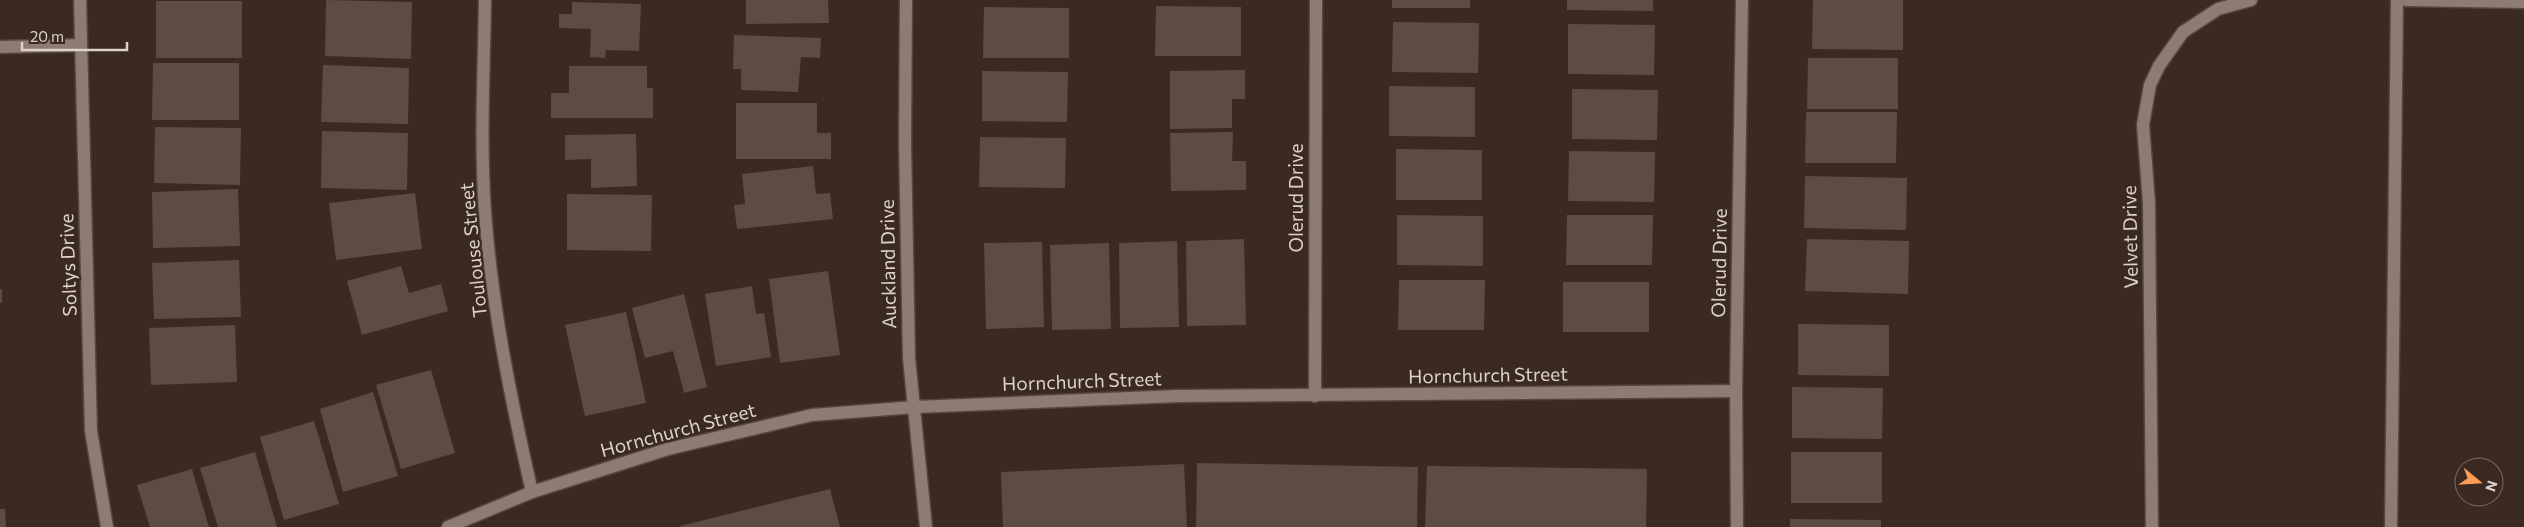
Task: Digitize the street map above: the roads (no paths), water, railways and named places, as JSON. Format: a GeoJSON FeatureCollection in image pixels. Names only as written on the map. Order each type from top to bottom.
{"type":"FeatureCollection","features":[{"type":"Feature","properties":{"kind":"street","name":"Soltys Drive"},"geometry":{"type":"LineString","coordinates":[[80,0],[91,431],[107,527]]}},
{"type":"Feature","properties":{"kind":"street","name":"Toulouse Street"},"geometry":{"type":"LineString","coordinates":[[485,0],[483,120],[485,212],[506,376],[532,492]]}},
{"type":"Feature","properties":{"kind":"street","name":"Auckland Drive"},"geometry":{"type":"LineString","coordinates":[[906,0],[905,142],[909,348],[926,527]]}},
{"type":"Feature","properties":{"kind":"street","name":"Olerud Drive"},"geometry":{"type":"LineString","coordinates":[[1314,396],[1316,0]]}},
{"type":"Feature","properties":{"kind":"street","name":"Olerud Drive"},"geometry":{"type":"LineString","coordinates":[[1737,527],[1736,391],[1742,0]]}},
{"type":"Feature","properties":{"kind":"street","name":"Velvet Drive"},"geometry":{"type":"LineString","coordinates":[[2152,527],[2149,203],[2144,125],[2150,84],[2158,66],[2184,32],[2218,9],[2251,0]]}},
{"type":"Feature","properties":{"kind":"street"},"geometry":{"type":"LineString","coordinates":[[2391,527],[2397,0]]}},
{"type":"Feature","properties":{"kind":"street"},"geometry":{"type":"LineString","coordinates":[[2406,0],[2524,2]]}},
{"type":"Feature","properties":{"kind":"street"},"geometry":{"type":"LineString","coordinates":[[0,47],[81,45]]}},
{"type":"Feature","properties":{"kind":"street","name":"Hornchurch Street"},"geometry":{"type":"LineString","coordinates":[[448,527],[532,492],[668,449],[812,415],[915,407],[1178,396],[1736,391]]}}]}
